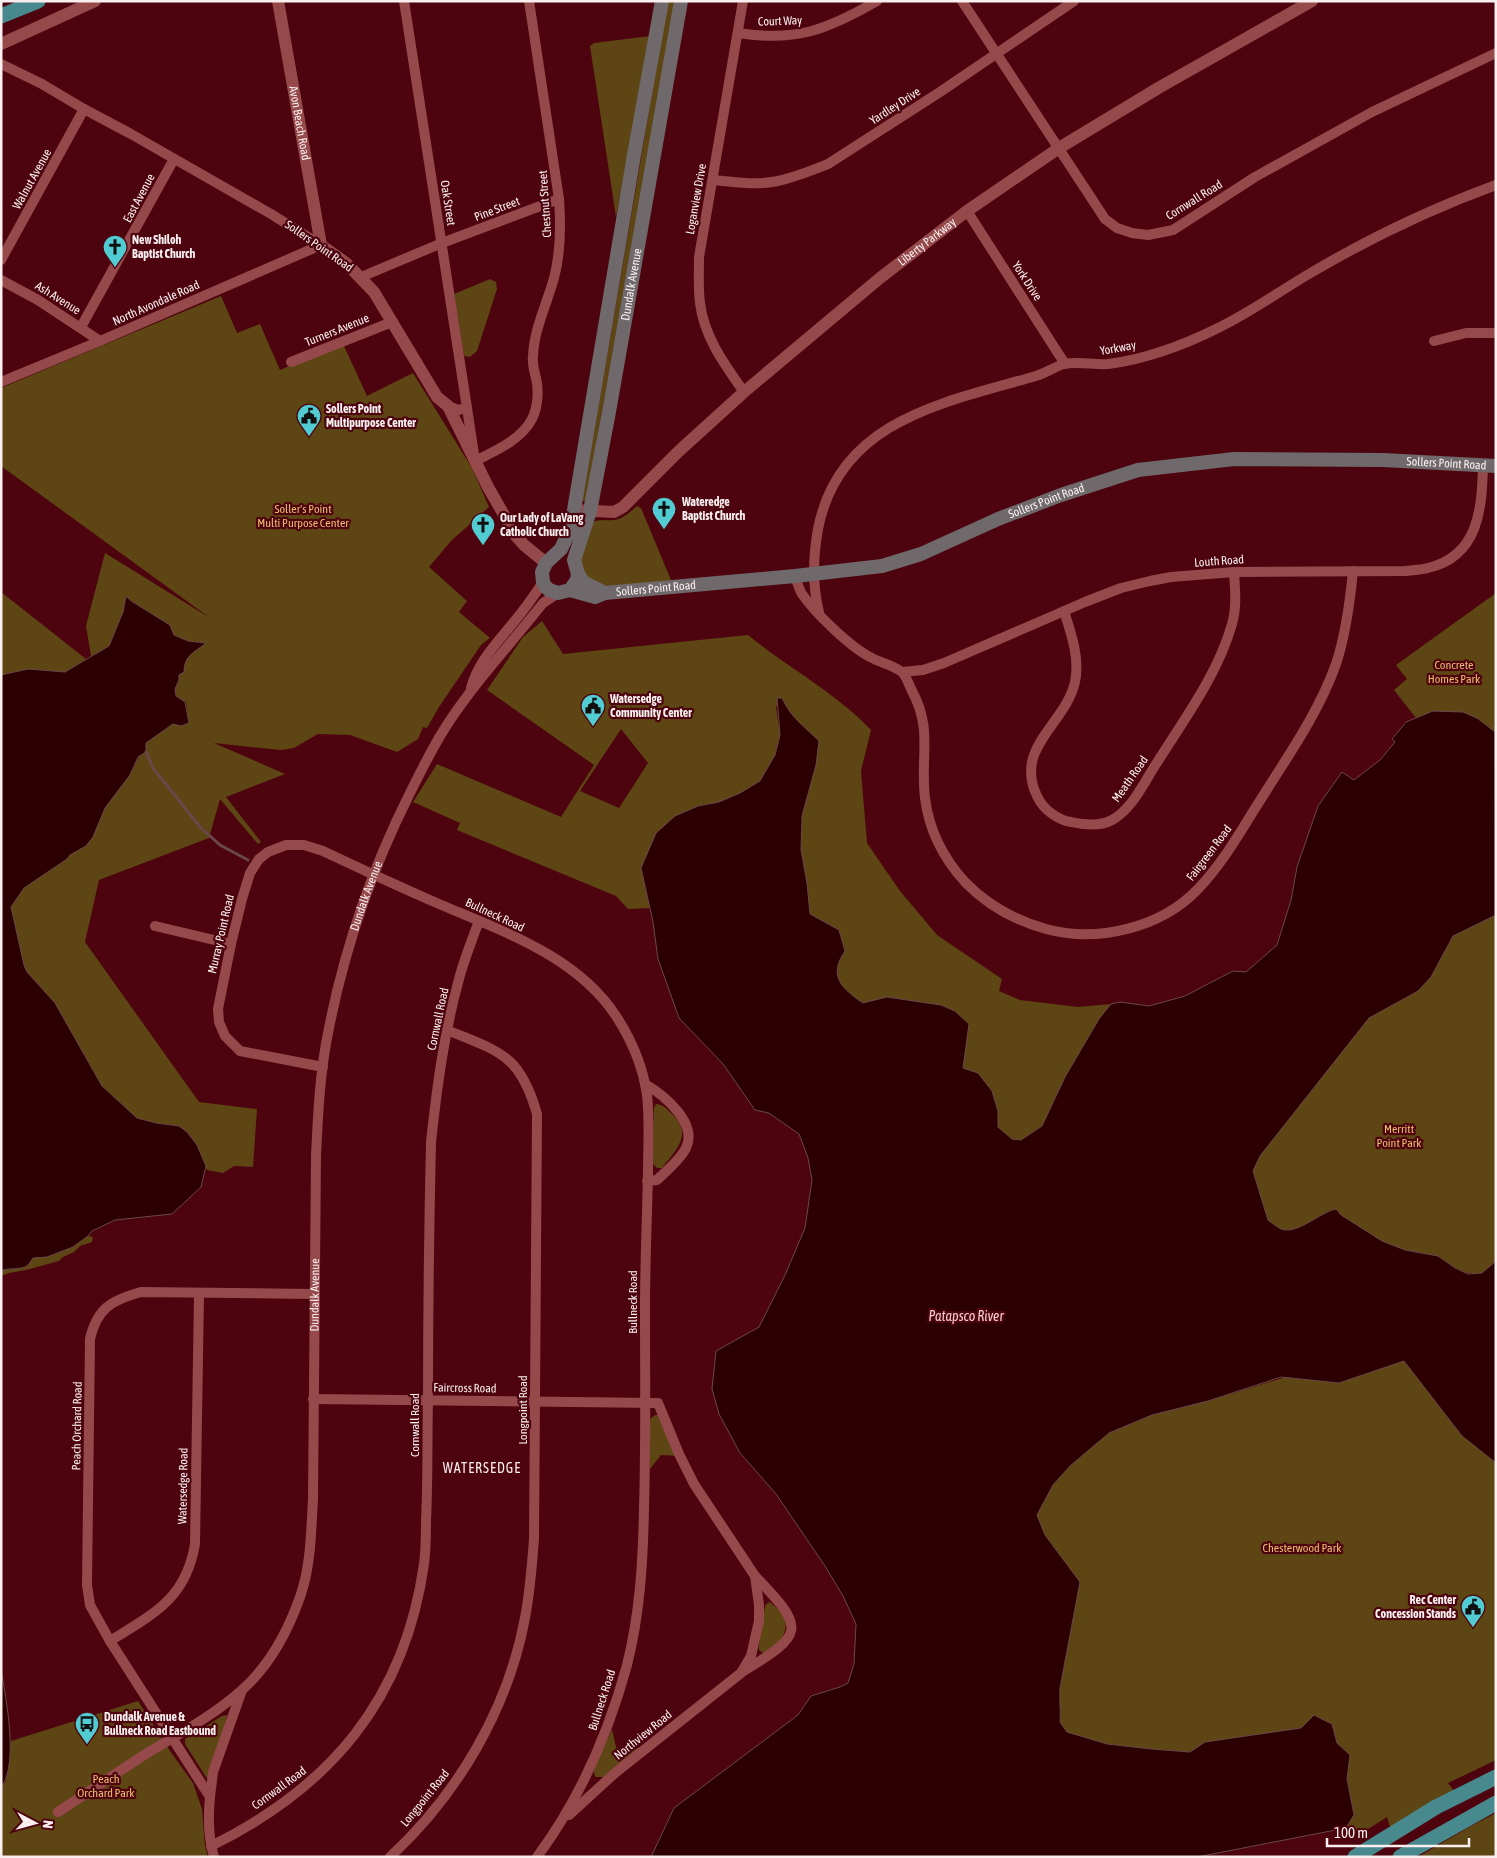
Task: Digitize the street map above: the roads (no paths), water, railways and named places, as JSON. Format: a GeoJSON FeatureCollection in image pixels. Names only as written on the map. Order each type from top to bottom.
{"type":"FeatureCollection","features":[{"type":"Feature","properties":{"kind":"main road"},"geometry":{"type":"LineString","coordinates":[[1,16],[38,1]]}},
{"type":"Feature","properties":{"kind":"main road","name":"Dundalk Avenue"},"geometry":{"type":"LineString","coordinates":[[543,582],[542,572],[549,561],[561,549],[574,510],[662,1]]}},
{"type":"Feature","properties":{"kind":"main road","name":"Dundalk Avenue"},"geometry":{"type":"LineString","coordinates":[[564,591],[574,585],[576,570],[574,560],[590,510],[611,402],[681,1]]}},
{"type":"Feature","properties":{"kind":"main road","name":"Sollers Point Road"},"geometry":{"type":"LineString","coordinates":[[564,591],[595,597],[605,593],[795,576],[882,566],[921,554],[998,519],[1062,495],[1138,470],[1234,459],[1384,460],[1489,465]]}},
{"type":"Feature","properties":{"kind":"main road"},"geometry":{"type":"LineString","coordinates":[[549,561],[562,557],[572,561],[576,570]]}},
{"type":"Feature","properties":{"kind":"main road","name":"Sollers Point Road"},"geometry":{"type":"LineString","coordinates":[[576,570],[583,582],[605,593]]}},
{"type":"Feature","properties":{"kind":"main road"},"geometry":{"type":"LineString","coordinates":[[543,582],[549,590],[564,591]]}},
{"type":"Feature","properties":{"kind":"main road"},"geometry":{"type":"LineString","coordinates":[[1355,1857],[1436,1807],[1496,1778]]}},
{"type":"Feature","properties":{"kind":"main road"},"geometry":{"type":"LineString","coordinates":[[1400,1857],[1496,1803]]}},
{"type":"Feature","properties":{"kind":"street"},"geometry":{"type":"LineString","coordinates":[[1,44],[95,1]]}},
{"type":"Feature","properties":{"kind":"street","name":"Avon Beach Road"},"geometry":{"type":"LineString","coordinates":[[278,1],[321,245]]}},
{"type":"Feature","properties":{"kind":"street","name":"Oak Street"},"geometry":{"type":"LineString","coordinates":[[404,1],[475,461]]}},
{"type":"Feature","properties":{"kind":"street","name":"Chestnut Street"},"geometry":{"type":"LineString","coordinates":[[475,461],[518,436],[526,429],[533,418],[538,389],[533,367],[533,354],[559,250],[561,226],[559,199],[529,1]]}},
{"type":"Feature","properties":{"kind":"street","name":"Loganview Drive"},"geometry":{"type":"LineString","coordinates":[[743,1],[699,257],[700,305],[717,353],[744,392]]}},
{"type":"Feature","properties":{"kind":"street","name":"Court Way"},"geometry":{"type":"LineString","coordinates":[[738,33],[779,36],[803,34],[840,22],[877,1]]}},
{"type":"Feature","properties":{"kind":"street","name":"Cornwall Road"},"geometry":{"type":"LineString","coordinates":[[962,1],[1105,219],[1117,228],[1132,233],[1148,235],[1173,230],[1255,177],[1372,112],[1496,53]]}},
{"type":"Feature","properties":{"kind":"street","name":"Yardley Drive"},"geometry":{"type":"LineString","coordinates":[[713,180],[745,183],[771,182],[808,172],[828,164],[940,92],[1074,1]]}},
{"type":"Feature","properties":{"kind":"street","name":"Liberty Parkway"},"geometry":{"type":"LineString","coordinates":[[574,510],[614,512],[623,507],[679,451],[744,392],[880,278],[967,211],[1059,148],[1160,87],[1312,1]]}},
{"type":"Feature","properties":{"kind":"street","name":"Sollers Point Road"},"geometry":{"type":"LineString","coordinates":[[1,64],[42,84],[271,214],[346,262],[374,292],[438,397],[448,406],[475,461],[516,536],[524,545],[549,561]]}},
{"type":"Feature","properties":{"kind":"street","name":"Walnut Avenue"},"geometry":{"type":"LineString","coordinates":[[1,260],[84,109]]}},
{"type":"Feature","properties":{"kind":"street","name":"East Avenue"},"geometry":{"type":"LineString","coordinates":[[81,327],[174,159]]}},
{"type":"Feature","properties":{"kind":"street","name":"Yorkway"},"geometry":{"type":"LineString","coordinates":[[814,574],[815,548],[826,499],[850,460],[866,444],[888,428],[910,416],[1000,384],[1038,375],[1065,364],[1090,365],[1123,362],[1181,344],[1216,329],[1363,244],[1428,212],[1496,185]]}},
{"type":"Feature","properties":{"kind":"street","name":"Pine Street"},"geometry":{"type":"LineString","coordinates":[[361,277],[442,243],[559,199]]}},
{"type":"Feature","properties":{"kind":"street","name":"York Drive"},"geometry":{"type":"LineString","coordinates":[[967,211],[1065,364]]}},
{"type":"Feature","properties":{"kind":"street","name":"North Avondale Road"},"geometry":{"type":"LineString","coordinates":[[1,382],[321,245]]}},
{"type":"Feature","properties":{"kind":"street","name":"Ash Avenue"},"geometry":{"type":"LineString","coordinates":[[1,280],[38,300],[100,341]]}},
{"type":"Feature","properties":{"kind":"street","name":"Turners Avenue"},"geometry":{"type":"LineString","coordinates":[[291,362],[392,322]]}},
{"type":"Feature","properties":{"kind":"street"},"geometry":{"type":"LineString","coordinates":[[1434,342],[1466,333],[1496,333]]}},
{"type":"Feature","properties":{"kind":"street"},"geometry":{"type":"LineString","coordinates":[[448,406],[458,410],[467,408]]}},
{"type":"Feature","properties":{"kind":"street","name":"Louth Road"},"geometry":{"type":"LineString","coordinates":[[902,672],[923,670],[944,663],[1121,588],[1150,581],[1171,577],[1234,572],[1405,571],[1441,564],[1466,546],[1478,518],[1489,465]]}},
{"type":"Feature","properties":{"kind":"street","name":"Fairgreen Road"},"geometry":{"type":"LineString","coordinates":[[902,672],[918,701],[923,717],[925,734],[924,797],[932,830],[952,867],[980,897],[1013,918],[1058,932],[1083,935],[1125,929],[1143,924],[1165,914],[1197,890],[1218,866],[1238,836],[1292,751],[1329,682],[1338,657],[1348,618],[1353,571]]}},
{"type":"Feature","properties":{"kind":"street","name":"Meath Road"},"geometry":{"type":"LineString","coordinates":[[1064,611],[1075,650],[1075,683],[1070,695],[1040,740],[1034,754],[1032,778],[1038,799],[1046,809],[1067,822],[1090,826],[1112,820],[1120,814],[1139,791],[1208,679],[1220,655],[1232,623],[1236,599],[1234,572]]}},
{"type":"Feature","properties":{"kind":"street"},"geometry":{"type":"LineString","coordinates":[[814,574],[815,596],[819,613]]}},
{"type":"Feature","properties":{"kind":"street"},"geometry":{"type":"LineString","coordinates":[[795,576],[802,594],[850,645],[870,658],[902,672]]}},
{"type":"Feature","properties":{"kind":"street","name":"Dundalk Avenue"},"geometry":{"type":"LineString","coordinates":[[470,692],[475,673],[492,648],[524,610],[543,582]]}},
{"type":"Feature","properties":{"kind":"street","name":"Dundalk Avenue"},"geometry":{"type":"LineString","coordinates":[[58,1812],[204,1718],[242,1690],[263,1667],[282,1638],[300,1596],[306,1574],[313,1499],[316,1156],[323,1067],[329,1028],[346,958],[373,875],[395,822],[444,730],[470,692],[543,603],[564,591]]}},
{"type":"Feature","properties":{"kind":"street","name":"Murray Point Road"},"geometry":{"type":"LineString","coordinates":[[323,1067],[240,1051],[226,1036],[219,1022],[218,1010],[230,944],[250,873],[259,859],[278,847],[304,845],[373,875]]}},
{"type":"Feature","properties":{"kind":"street","name":"Bullneck Road"},"geometry":{"type":"LineString","coordinates":[[373,875],[539,949],[582,978],[616,1015],[630,1040],[640,1064],[645,1084],[648,1113],[645,1307],[646,1403],[643,1550],[639,1601],[627,1664],[609,1725],[586,1778],[563,1820],[540,1856]]}},
{"type":"Feature","properties":{"kind":"street","name":"Cornwall Road"},"geometry":{"type":"LineString","coordinates":[[211,1846],[229,1838],[292,1798],[328,1766],[366,1721],[395,1669],[411,1626],[425,1563],[431,1142],[436,1091],[447,1030],[459,978],[479,921]]}},
{"type":"Feature","properties":{"kind":"street"},"geometry":{"type":"LineString","coordinates":[[155,926],[230,944]]}},
{"type":"Feature","properties":{"kind":"street","name":"Longpoint Road"},"geometry":{"type":"LineString","coordinates":[[390,1857],[436,1808],[476,1750],[498,1706],[516,1657],[531,1583],[534,1539],[536,1402],[537,1114],[528,1085],[512,1062],[500,1054],[447,1030]]}},
{"type":"Feature","properties":{"kind":"street"},"geometry":{"type":"LineString","coordinates":[[645,1084],[656,1090],[678,1113],[686,1123],[689,1134],[685,1149],[670,1166],[657,1180],[647,1181]]}},
{"type":"Feature","properties":{"kind":"street","name":"Peach Orchard Road"},"geometry":{"type":"LineString","coordinates":[[173,1737],[110,1641],[90,1605],[87,1585],[92,1334],[96,1322],[105,1308],[122,1297],[141,1292],[314,1294]]}},
{"type":"Feature","properties":{"kind":"street","name":"Watersedge Road"},"geometry":{"type":"LineString","coordinates":[[110,1641],[157,1611],[180,1586],[191,1564],[195,1544],[199,1294]]}},
{"type":"Feature","properties":{"kind":"street","name":"Faircross Road"},"geometry":{"type":"LineString","coordinates":[[314,1399],[646,1403]]}},
{"type":"Feature","properties":{"kind":"street","name":"Northview Road"},"geometry":{"type":"LineString","coordinates":[[563,1820],[623,1766],[741,1673],[778,1650],[785,1643],[791,1632],[790,1618],[785,1609],[755,1576],[694,1484],[679,1454],[658,1403],[646,1403]]}},
{"type":"Feature","properties":{"kind":"street","name":"Northview Road"},"geometry":{"type":"LineString","coordinates":[[741,1673],[751,1656],[759,1621],[755,1576]]}},
{"type":"Feature","properties":{"kind":"street"},"geometry":{"type":"LineString","coordinates":[[214,1857],[211,1846],[209,1813],[213,1772],[242,1690]]}},
{"type":"Feature","properties":{"kind":"street"},"geometry":{"type":"LineString","coordinates":[[173,1737],[210,1797]]}},
{"type":"Feature","properties":{"kind":"water"},"geometry":{"type":"Polygon","coordinates":[[[126,596],[170,625],[174,635],[188,641],[206,643],[188,658],[184,666],[184,672],[179,675],[175,689],[176,696],[185,702],[189,723],[181,726],[173,724],[146,743],[146,752],[138,757],[130,775],[105,808],[93,837],[86,846],[70,855],[67,859],[24,888],[11,907],[27,972],[55,1003],[102,1086],[137,1118],[179,1126],[187,1132],[197,1145],[206,1166],[201,1187],[172,1214],[115,1220],[92,1231],[73,1247],[47,1257],[33,1258],[28,1265],[22,1268],[1,1271],[1,675],[28,669],[65,672],[109,646],[123,612],[126,596]]]}},
{"type":"Feature","properties":{"kind":"water","name":"Patapsco River"},"geometry":{"type":"Polygon","coordinates":[[[777,698],[782,698],[794,716],[819,741],[816,765],[802,816],[801,850],[810,914],[839,930],[845,951],[838,968],[839,981],[843,987],[863,1003],[887,997],[941,1005],[955,1011],[969,1024],[963,1068],[978,1073],[992,1091],[998,1111],[998,1127],[1012,1139],[1021,1140],[1042,1126],[1065,1077],[1099,1019],[1111,1004],[1120,1002],[1149,1006],[1185,996],[1233,971],[1246,972],[1277,945],[1291,900],[1297,867],[1318,806],[1342,772],[1354,780],[1380,760],[1395,742],[1392,739],[1406,722],[1433,711],[1463,712],[1477,718],[1495,732],[1496,915],[1453,936],[1431,977],[1418,991],[1369,1018],[1260,1156],[1253,1171],[1268,1220],[1281,1229],[1295,1229],[1336,1209],[1341,1215],[1382,1241],[1405,1250],[1438,1256],[1455,1268],[1468,1274],[1482,1273],[1496,1261],[1496,1463],[1462,1436],[1404,1361],[1339,1383],[1281,1377],[1208,1401],[1152,1415],[1109,1433],[1070,1466],[1053,1485],[1037,1515],[1045,1535],[1080,1582],[1060,1688],[1060,1722],[1067,1732],[1107,1744],[1190,1752],[1205,1742],[1301,1728],[1314,1715],[1332,1724],[1337,1743],[1350,1755],[1347,1779],[1354,1815],[1346,1828],[1197,1857],[651,1857],[674,1808],[798,1715],[811,1696],[848,1683],[854,1664],[856,1624],[843,1596],[776,1494],[740,1453],[719,1414],[712,1389],[716,1351],[759,1327],[785,1275],[805,1228],[812,1180],[808,1158],[799,1134],[769,1113],[755,1110],[723,1064],[679,1018],[658,959],[653,922],[641,868],[656,833],[675,816],[698,806],[719,802],[740,793],[760,781],[775,755],[780,735],[777,698]]]}},
{"type":"Feature","properties":{"kind":"water"},"geometry":{"type":"Polygon","coordinates":[[[1,1669],[10,1730],[10,1747],[6,1777],[1,1788],[1,1669]]]}},
{"type":"Feature","properties":{"kind":"waterway"},"geometry":{"type":"LineString","coordinates":[[146,752],[153,768],[201,828],[220,845],[248,860]]}},
{"type":"Feature","properties":{"kind":"place","name":"New Shiloh Baptist Church"},"geometry":{"type":"Point","coordinates":[115,268]}},
{"type":"Feature","properties":{"kind":"place","name":"Sollers Point Multipurpose Center"},"geometry":{"type":"Point","coordinates":[309,437]}},
{"type":"Feature","properties":{"kind":"place","name":"Wateredge Baptist Church"},"geometry":{"type":"Point","coordinates":[664,530]}},
{"type":"Feature","properties":{"kind":"place","name":"Our Lady of LaVang Catholic Church"},"geometry":{"type":"Point","coordinates":[483,546]}},
{"type":"Feature","properties":{"kind":"place","name":"Watersedge Community Center"},"geometry":{"type":"Point","coordinates":[593,727]}},
{"type":"Feature","properties":{"kind":"place","name":"Rec Center Concession Stands"},"geometry":{"type":"Point","coordinates":[1473,1628]}},
{"type":"Feature","properties":{"kind":"place","name":"Dundalk Avenue & Bullneck Road Eastbound"},"geometry":{"type":"Point","coordinates":[87,1745]}},
{"type":"Feature","properties":{"kind":"district","name":"WATERSEDGE"},"geometry":{"type":"Point","coordinates":[482,1468]}},
{"type":"Feature","properties":{"kind":"park label","name":"Soller's Point Multi Purpose Center"},"geometry":{"type":"Point","coordinates":[303,516]}},
{"type":"Feature","properties":{"kind":"park label","name":"Concrete Homes Park"},"geometry":{"type":"Point","coordinates":[1454,672]}},
{"type":"Feature","properties":{"kind":"park label","name":"Merritt Point Park"},"geometry":{"type":"Point","coordinates":[1399,1136]}},
{"type":"Feature","properties":{"kind":"park label","name":"Chesterwood Park"},"geometry":{"type":"Point","coordinates":[1302,1548]}},
{"type":"Feature","properties":{"kind":"park label","name":"Peach Orchard Park"},"geometry":{"type":"Point","coordinates":[106,1786]}}]}
